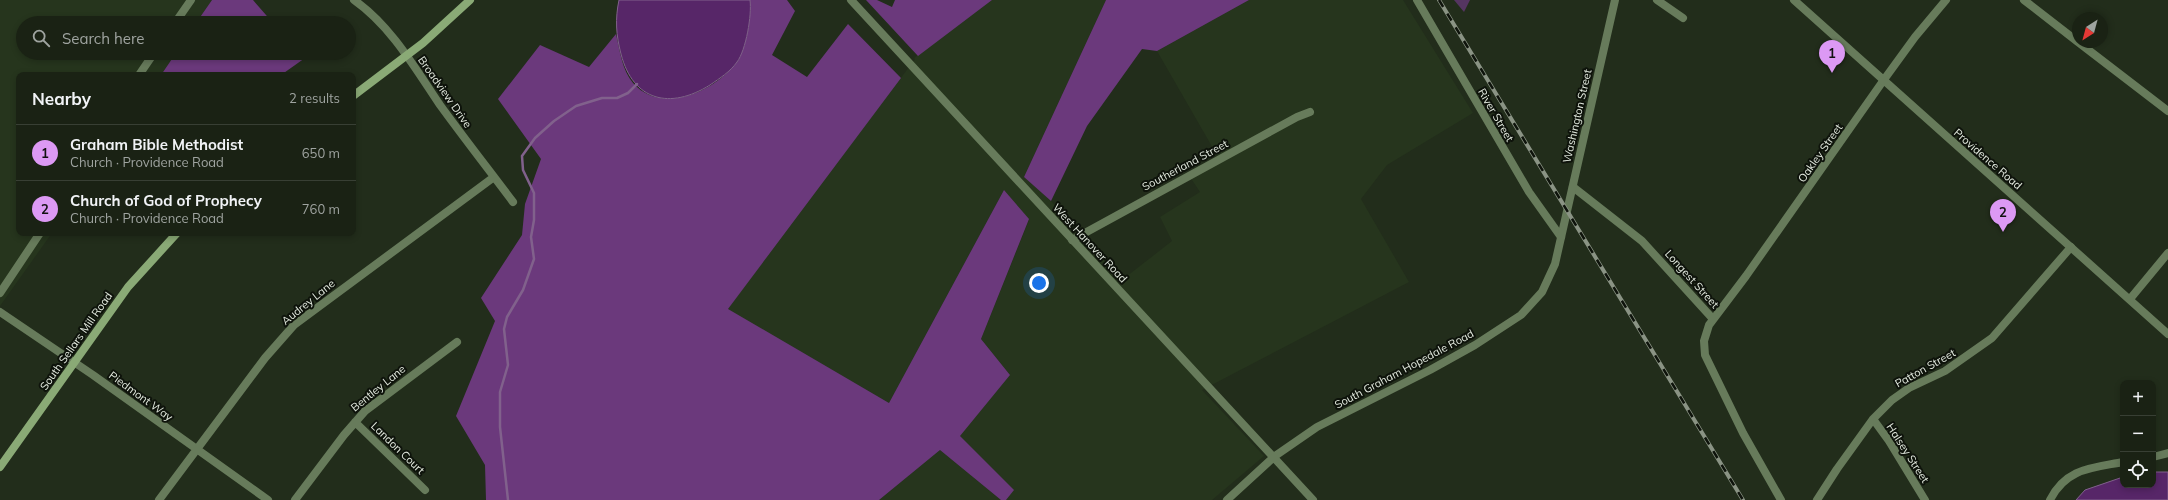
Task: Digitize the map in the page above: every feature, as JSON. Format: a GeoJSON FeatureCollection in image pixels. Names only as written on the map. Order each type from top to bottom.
{"type":"FeatureCollection","features":[{"type":"Feature","properties":{"kind":"main road"},"geometry":{"type":"LineString","coordinates":[[356,94],[443,26],[470,0]]}},
{"type":"Feature","properties":{"kind":"main road","name":"South Sellars Mill Road"},"geometry":{"type":"LineString","coordinates":[[0,467],[128,287],[175,236]]}},
{"type":"Feature","properties":{"kind":"street"},"geometry":{"type":"LineString","coordinates":[[180,16],[191,0]]}},
{"type":"Feature","properties":{"kind":"street","name":"Broadview Drive"},"geometry":{"type":"LineString","coordinates":[[354,0],[373,16],[406,56],[513,202]]}},
{"type":"Feature","properties":{"kind":"street","name":"West Hanover Road"},"geometry":{"type":"LineString","coordinates":[[851,0],[1274,456],[1313,500]]}},
{"type":"Feature","properties":{"kind":"street","name":"River Street"},"geometry":{"type":"LineString","coordinates":[[1417,0],[1529,192],[1561,237]]}},
{"type":"Feature","properties":{"kind":"street","name":"Washington Street"},"geometry":{"type":"LineString","coordinates":[[1561,237],[1615,0]]}},
{"type":"Feature","properties":{"kind":"street"},"geometry":{"type":"LineString","coordinates":[[1657,0],[1683,18]]}},
{"type":"Feature","properties":{"kind":"street","name":"Providence Road"},"geometry":{"type":"LineString","coordinates":[[1794,0],[2168,334]]}},
{"type":"Feature","properties":{"kind":"street","name":"Oakley Street"},"geometry":{"type":"LineString","coordinates":[[1713,319],[1915,37],[1946,0]]}},
{"type":"Feature","properties":{"kind":"street"},"geometry":{"type":"LineString","coordinates":[[2024,0],[2072,37]]}},
{"type":"Feature","properties":{"kind":"street"},"geometry":{"type":"LineString","coordinates":[[2086,48],[2168,111]]}},
{"type":"Feature","properties":{"kind":"street"},"geometry":{"type":"LineString","coordinates":[[141,72],[149,60]]}},
{"type":"Feature","properties":{"kind":"street","name":"Southerland Street"},"geometry":{"type":"LineString","coordinates":[[1072,240],[1297,117],[1310,112]]}},
{"type":"Feature","properties":{"kind":"street","name":"Audrey Lane"},"geometry":{"type":"LineString","coordinates":[[159,500],[265,358],[294,325],[494,177]]}},
{"type":"Feature","properties":{"kind":"street","name":"Longest Street"},"geometry":{"type":"LineString","coordinates":[[1572,187],[1642,241],[1713,319],[1705,334],[1705,355],[1743,433],[1781,500]]}},
{"type":"Feature","properties":{"kind":"street"},"geometry":{"type":"LineString","coordinates":[[0,293],[38,236]]}},
{"type":"Feature","properties":{"kind":"street","name":"South Graham Hopedale Road"},"geometry":{"type":"LineString","coordinates":[[1227,500],[1274,456],[1318,427],[1443,363],[1521,315],[1534,303],[1548,283],[1561,237]]}},
{"type":"Feature","properties":{"kind":"street","name":"Patton Street"},"geometry":{"type":"LineString","coordinates":[[1817,500],[1873,419],[1900,393],[1945,371],[1992,338],[2071,247]]}},
{"type":"Feature","properties":{"kind":"street"},"geometry":{"type":"LineString","coordinates":[[2130,299],[2168,253]]}},
{"type":"Feature","properties":{"kind":"street","name":"Piedmont Way"},"geometry":{"type":"LineString","coordinates":[[0,312],[74,362],[268,500]]}},
{"type":"Feature","properties":{"kind":"street","name":"Bentley Lane"},"geometry":{"type":"LineString","coordinates":[[295,500],[355,422],[381,398],[457,342]]}},
{"type":"Feature","properties":{"kind":"street","name":"Halsey Street"},"geometry":{"type":"LineString","coordinates":[[1873,419],[1889,441],[1925,500]]}},
{"type":"Feature","properties":{"kind":"street","name":"Landon Court"},"geometry":{"type":"LineString","coordinates":[[355,422],[426,490]]}},
{"type":"Feature","properties":{"kind":"street"},"geometry":{"type":"LineString","coordinates":[[2156,456],[2168,453]]}},
{"type":"Feature","properties":{"kind":"street"},"geometry":{"type":"LineString","coordinates":[[2050,500],[2055,490],[2072,474],[2083,470],[2120,463]]}},
{"type":"Feature","properties":{"kind":"shaded area"},"geometry":{"type":"Polygon","coordinates":[[[0,0],[212,0],[201,16],[16,16],[16,60],[171,60],[163,72],[16,72],[16,236],[50,236],[0,306],[0,0]]]}},
{"type":"Feature","properties":{"kind":"shaded area"},"geometry":{"type":"Polygon","coordinates":[[[212,0],[253,0],[267,16],[201,16],[212,0]]]}},
{"type":"Feature","properties":{"kind":"shaded area"},"geometry":{"type":"Polygon","coordinates":[[[619,0],[750,0],[748,32],[740,57],[725,75],[695,93],[667,99],[644,91],[634,82],[627,70],[621,54],[617,34],[619,0]]]}},
{"type":"Feature","properties":{"kind":"shaded area"},"geometry":{"type":"Polygon","coordinates":[[[750,0],[787,0],[795,11],[772,55],[807,77],[848,24],[901,78],[728,309],[889,403],[1004,190],[1029,219],[981,339],[1010,375],[960,436],[1014,490],[1006,500],[1001,500],[940,450],[879,500],[486,500],[485,465],[456,416],[495,321],[481,298],[522,235],[525,204],[541,159],[498,99],[540,45],[589,67],[616,34],[626,72],[633,83],[645,93],[658,98],[673,99],[688,96],[716,82],[737,62],[746,41],[748,32],[750,0]]]}},
{"type":"Feature","properties":{"kind":"shaded area"},"geometry":{"type":"Polygon","coordinates":[[[866,0],[877,0],[892,7],[895,0],[992,0],[918,56],[866,0]]]}},
{"type":"Feature","properties":{"kind":"shaded area"},"geometry":{"type":"Polygon","coordinates":[[[992,0],[1106,0],[1024,177],[1051,201],[1122,280],[1172,241],[1160,217],[1200,192],[1190,177],[1218,157],[1157,51],[1249,0],[1403,0],[1473,113],[1387,165],[1361,199],[1409,282],[1202,390],[1264,456],[1212,500],[1006,500],[1013,490],[959,436],[1010,375],[981,339],[1029,220],[1004,190],[889,403],[727,310],[915,59],[914,58],[992,0]]]}},
{"type":"Feature","properties":{"kind":"shaded area"},"geometry":{"type":"Polygon","coordinates":[[[1106,0],[1249,0],[1157,51],[1142,49],[1087,126],[1051,201],[1024,177],[1106,0]]]}},
{"type":"Feature","properties":{"kind":"shaded area"},"geometry":{"type":"Polygon","coordinates":[[[1454,0],[1470,0],[1464,12],[1454,0]]]}},
{"type":"Feature","properties":{"kind":"shaded area"},"geometry":{"type":"Polygon","coordinates":[[[171,60],[302,60],[285,72],[163,72],[171,60]]]}},
{"type":"Feature","properties":{"kind":"shaded area"},"geometry":{"type":"Polygon","coordinates":[[[940,450],[1001,500],[879,500],[940,450]]]}},
{"type":"Feature","properties":{"kind":"shaded area"},"geometry":{"type":"Polygon","coordinates":[[[2156,472],[2168,472],[2168,500],[2076,500],[2085,490],[2120,478],[2120,488],[2156,488],[2156,472]]]}},
{"type":"Feature","properties":{"kind":"waterway"},"geometry":{"type":"LineString","coordinates":[[508,500],[500,427],[500,392],[508,365],[504,329],[507,317],[523,290],[534,259],[531,237],[534,220],[534,193],[523,170],[522,156],[535,138],[554,121],[576,106],[602,98],[617,98],[628,93],[637,84]]}},
{"type":"Feature","properties":{"kind":"railway"},"geometry":{"type":"LineString","coordinates":[[1439,0],[1743,500]]}},
{"type":"Feature","properties":{"kind":"place","name":"Graham Bible Methodist"},"geometry":{"type":"Point","coordinates":[1832,73]}},
{"type":"Feature","properties":{"kind":"place","name":"Church of God of Prophecy"},"geometry":{"type":"Point","coordinates":[2003,232]}}]}
